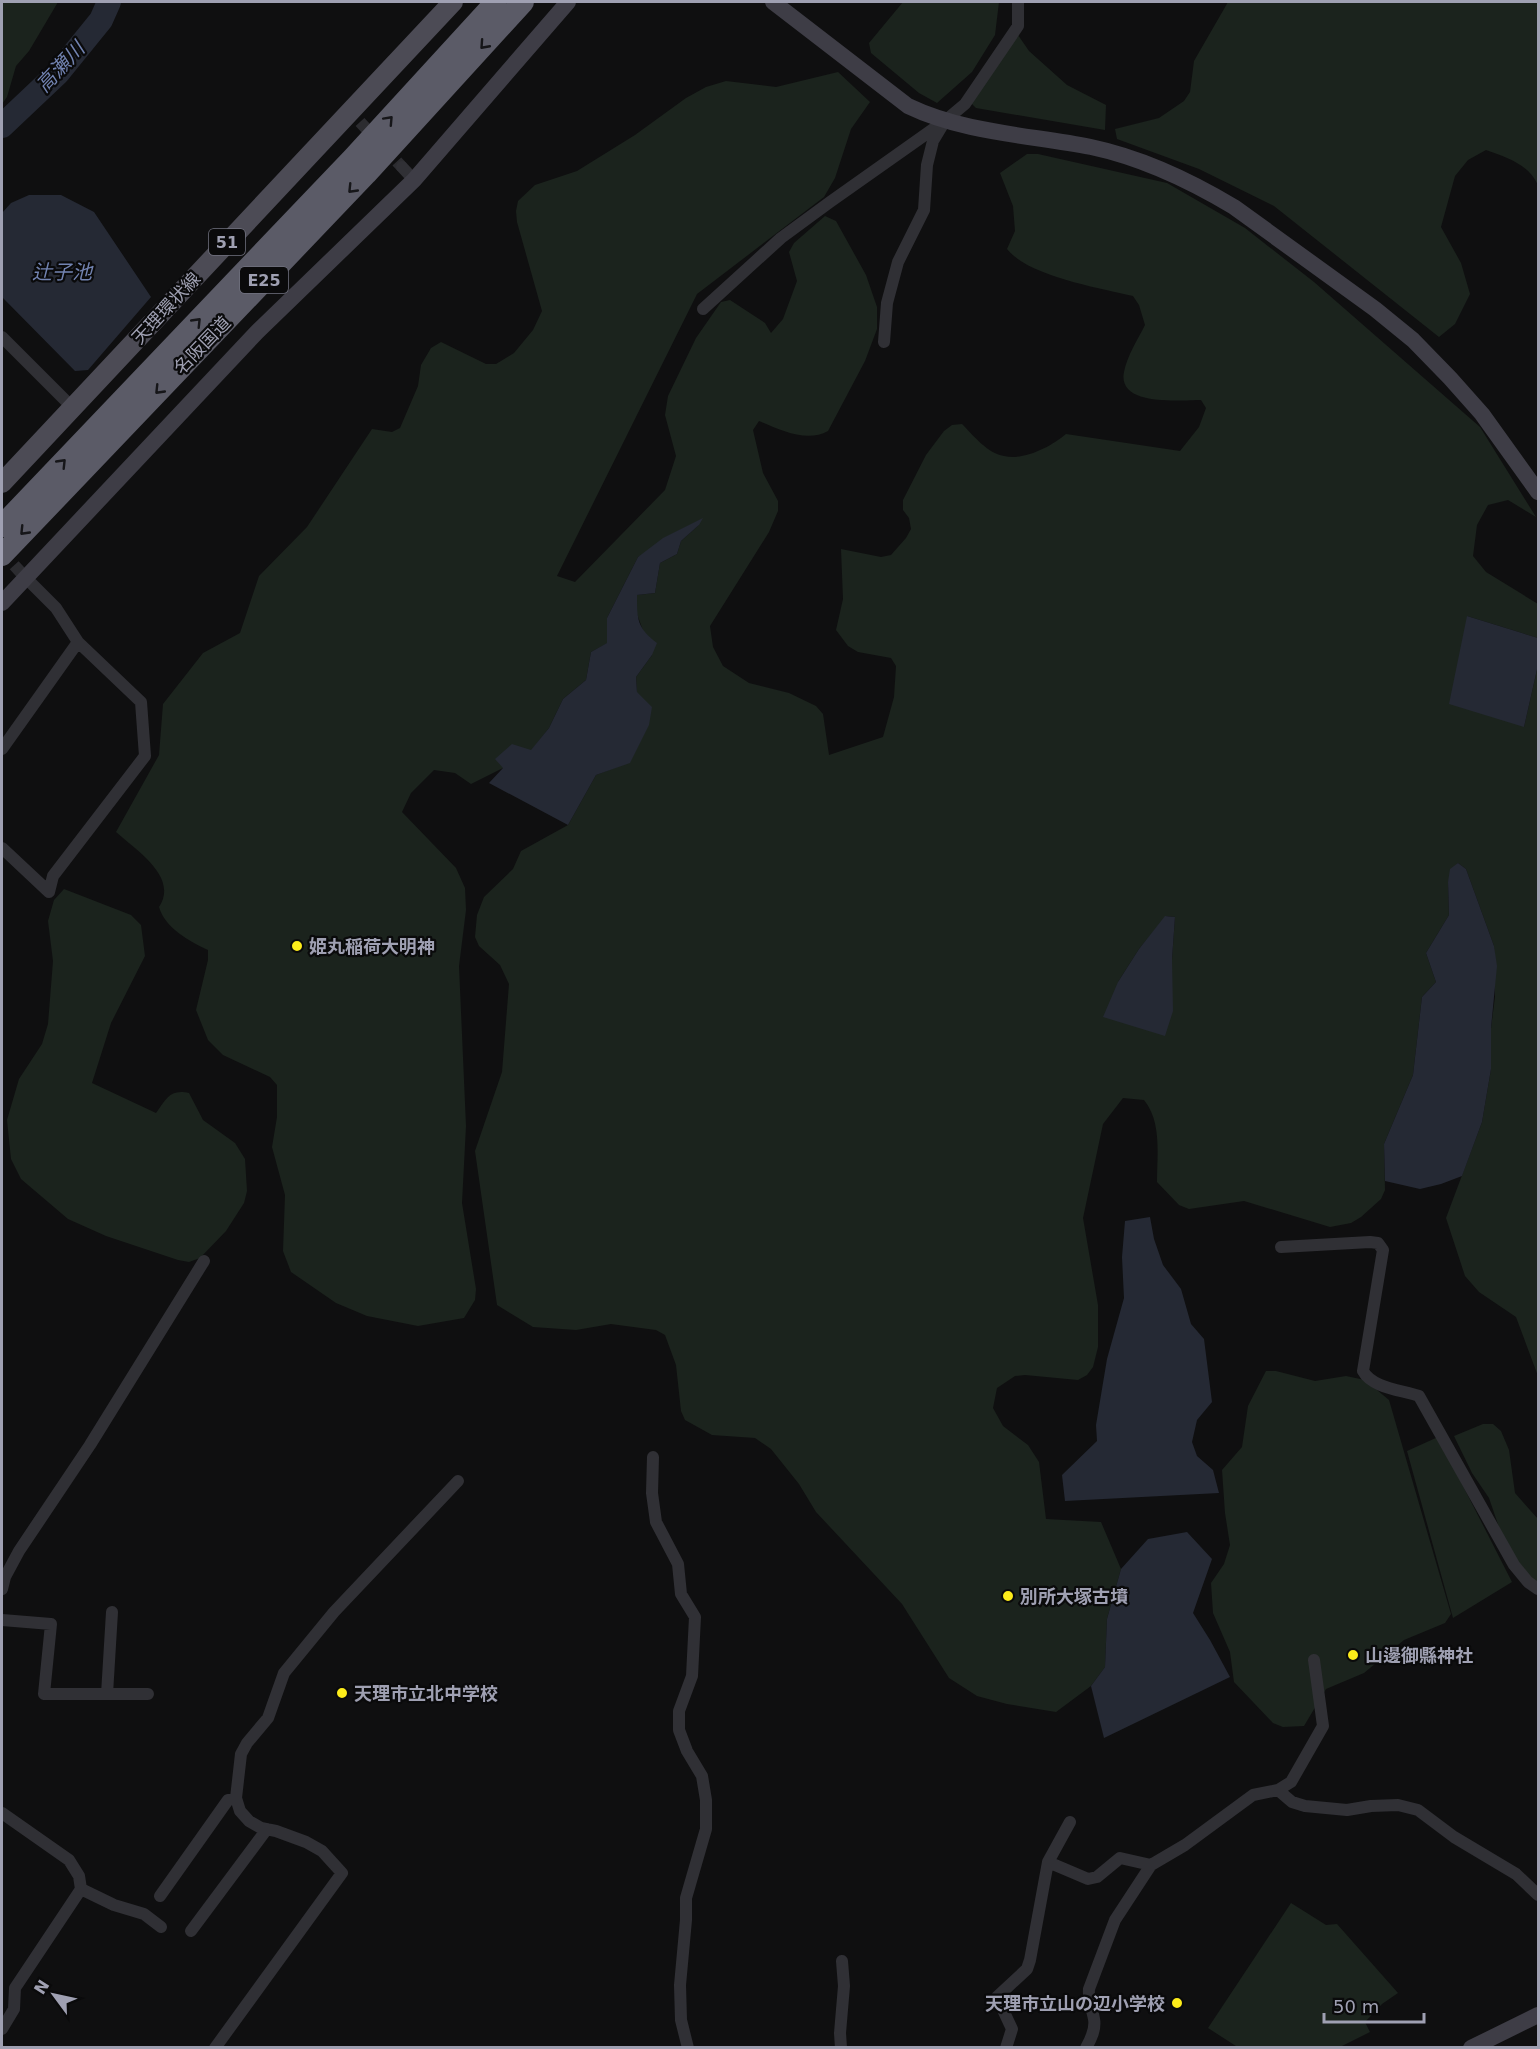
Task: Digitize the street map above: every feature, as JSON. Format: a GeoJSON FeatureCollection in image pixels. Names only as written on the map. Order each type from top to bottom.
{"type":"FeatureCollection","features":[{"type":"Feature","properties":{"kind":"highway","name":"名阪国道"},"geometry":{"type":"LineString","coordinates":[[4,524],[353,158],[496,2]]}},
{"type":"Feature","properties":{"kind":"highway","name":"名阪国道"},"geometry":{"type":"LineString","coordinates":[[2,555],[366,174],[523,2]]}},
{"type":"Feature","properties":{"kind":"main road","name":"天理環状線"},"geometry":{"type":"LineString","coordinates":[[2,483],[72,407],[355,116],[453,2]]}},
{"type":"Feature","properties":{"kind":"street"},"geometry":{"type":"LineString","coordinates":[[2,603],[257,332],[414,180],[568,2]]}},
{"type":"Feature","properties":{"kind":"street"},"geometry":{"type":"LineString","coordinates":[[773,2],[908,106],[930,117],[1091,147],[1129,157],[1163,169],[1210,192],[1234,207],[1375,309],[1413,340],[1482,414],[1539,492]]}},
{"type":"Feature","properties":{"kind":"street"},"geometry":{"type":"LineString","coordinates":[[703,309],[781,238],[946,120],[964,104],[1018,26],[1018,2]]}},
{"type":"Feature","properties":{"kind":"street"},"geometry":{"type":"LineString","coordinates":[[884,342],[887,303],[897,262],[924,210],[927,165],[933,141],[946,120]]}},
{"type":"Feature","properties":{"kind":"street"},"geometry":{"type":"LineString","coordinates":[[402,167],[414,180]]}},
{"type":"Feature","properties":{"kind":"street"},"geometry":{"type":"LineString","coordinates":[[2,337],[72,407]]}},
{"type":"Feature","properties":{"kind":"street"},"geometry":{"type":"LineString","coordinates":[[2,848],[49,892],[53,876],[145,756],[141,702],[78,642],[56,608],[25,577]]}},
{"type":"Feature","properties":{"kind":"street"},"geometry":{"type":"LineString","coordinates":[[2,749],[78,642]]}},
{"type":"Feature","properties":{"kind":"street"},"geometry":{"type":"LineString","coordinates":[[1281,1247],[1370,1242],[1378,1244],[1383,1250],[1363,1371],[1366,1377],[1374,1382],[1419,1396],[1514,1565],[1528,1581],[1539,1589]]}},
{"type":"Feature","properties":{"kind":"street"},"geometry":{"type":"LineString","coordinates":[[2,1589],[5,1577],[19,1551],[90,1445],[204,1261]]}},
{"type":"Feature","properties":{"kind":"street"},"geometry":{"type":"LineString","coordinates":[[653,1456],[652,1493],[656,1522],[678,1564],[681,1594],[695,1617],[692,1676],[679,1711],[680,1731],[687,1751],[702,1776],[706,1800],[706,1829],[686,1898],[680,1985],[681,2020],[688,2048]]}},
{"type":"Feature","properties":{"kind":"street"},"geometry":{"type":"LineString","coordinates":[[215,2048],[342,1873],[322,1851],[306,1842],[249,1821],[240,1811],[236,1798],[241,1754],[247,1743],[268,1718],[284,1673],[334,1612],[458,1481]]}},
{"type":"Feature","properties":{"kind":"street"},"geometry":{"type":"LineString","coordinates":[[107,1694],[112,1612]]}},
{"type":"Feature","properties":{"kind":"street"},"geometry":{"type":"LineString","coordinates":[[2,1620],[51,1624],[44,1694],[148,1694]]}},
{"type":"Feature","properties":{"kind":"street"},"geometry":{"type":"LineString","coordinates":[[1086,2048],[1095,2020],[1088,1999],[1089,1989],[1114,1920],[1151,1865],[1185,1845],[1253,1795],[1278,1790],[1291,1782],[1323,1726],[1314,1660]]}},
{"type":"Feature","properties":{"kind":"street"},"geometry":{"type":"LineString","coordinates":[[1278,1790],[1292,1802],[1305,1806],[1347,1810],[1398,1805],[1418,1809],[1454,1837],[1516,1874],[1539,1895]]}},
{"type":"Feature","properties":{"kind":"street"},"geometry":{"type":"LineString","coordinates":[[160,1896],[228,1800],[236,1798]]}},
{"type":"Feature","properties":{"kind":"street"},"geometry":{"type":"LineString","coordinates":[[2,1813],[69,1860],[79,1876],[81,1888],[15,1988],[14,2009],[2,2029]]}},
{"type":"Feature","properties":{"kind":"street"},"geometry":{"type":"LineString","coordinates":[[1006,2048],[1012,2029],[997,1997],[1027,1969],[1048,1862],[1070,1822]]}},
{"type":"Feature","properties":{"kind":"street"},"geometry":{"type":"LineString","coordinates":[[191,1931],[267,1829]]}},
{"type":"Feature","properties":{"kind":"street"},"geometry":{"type":"LineString","coordinates":[[1048,1862],[1088,1879],[1097,1877],[1120,1858],[1151,1865]]}},
{"type":"Feature","properties":{"kind":"street"},"geometry":{"type":"LineString","coordinates":[[81,1888],[114,1905],[144,1914],[161,1927]]}},
{"type":"Feature","properties":{"kind":"street"},"geometry":{"type":"LineString","coordinates":[[841,2048],[844,1986],[842,1961]]}},
{"type":"Feature","properties":{"kind":"street"},"geometry":{"type":"LineString","coordinates":[[1471,2048],[1539,2015]]}},
{"type":"Feature","properties":{"kind":"shaded area"},"geometry":{"type":"Polygon","coordinates":[[[2,2],[58,2],[29,51],[16,66],[7,97],[2,104],[2,2]]]}},
{"type":"Feature","properties":{"kind":"shaded area"},"geometry":{"type":"Polygon","coordinates":[[[903,2],[999,2],[995,35],[972,72],[937,103],[919,93],[871,53],[869,43],[903,2]]]}},
{"type":"Feature","properties":{"kind":"shaded area"},"geometry":{"type":"Polygon","coordinates":[[[1228,2],[1538,2],[1538,185],[1523,167],[1486,150],[1468,160],[1455,176],[1441,227],[1461,263],[1470,294],[1455,324],[1439,337],[1274,206],[1199,169],[1117,139],[1115,129],[1159,118],[1184,101],[1190,92],[1194,61],[1228,2]]]}},
{"type":"Feature","properties":{"kind":"shaded area"},"geometry":{"type":"Polygon","coordinates":[[[1018,35],[1029,51],[1067,85],[1106,105],[1105,130],[976,108],[970,102],[1018,35]]]}},
{"type":"Feature","properties":{"kind":"shaded area"},"geometry":{"type":"Polygon","coordinates":[[[838,72],[870,102],[851,129],[835,178],[824,197],[697,294],[557,576],[575,582],[665,490],[676,456],[665,415],[668,396],[696,338],[721,302],[730,300],[765,323],[771,333],[783,319],[797,281],[789,252],[794,243],[825,216],[836,221],[866,275],[877,307],[877,329],[865,361],[828,431],[811,436],[794,434],[759,421],[753,430],[763,473],[778,501],[778,511],[769,532],[710,626],[713,647],[723,666],[749,683],[789,693],[816,706],[823,714],[829,755],[883,737],[894,697],[896,666],[891,658],[858,652],[848,646],[836,630],[843,599],[841,549],[881,557],[891,555],[906,538],[911,529],[909,518],[903,510],[903,500],[926,455],[944,431],[952,425],[962,424],[992,451],[1012,457],[1037,451],[1066,434],[1180,451],[1199,427],[1206,408],[1201,400],[1166,400],[1140,396],[1130,391],[1124,383],[1124,372],[1128,360],[1145,325],[1139,305],[1133,296],[1047,274],[1031,267],[1007,249],[1015,231],[1013,206],[1000,173],[1027,154],[1038,154],[1167,183],[1245,228],[1314,282],[1480,427],[1536,517],[1508,500],[1488,505],[1477,525],[1473,556],[1486,572],[1538,604],[1538,638],[1467,616],[1524,727],[1538,665],[1538,1376],[1516,1317],[1479,1292],[1465,1276],[1446,1218],[1482,1122],[1491,1069],[1491,1028],[1495,997],[1494,946],[1466,869],[1458,863],[1448,882],[1449,915],[1426,953],[1436,982],[1422,997],[1413,1075],[1384,1144],[1385,1190],[1381,1199],[1361,1217],[1351,1223],[1330,1227],[1244,1201],[1189,1209],[1179,1205],[1157,1182],[1156,1128],[1154,1118],[1144,1100],[1123,1098],[1103,1124],[1083,1218],[1098,1305],[1098,1347],[1093,1367],[1087,1375],[1078,1380],[1015,1376],[997,1388],[993,1408],[1003,1426],[1028,1445],[1039,1462],[1046,1519],[1101,1522],[1121,1569],[1107,1619],[1105,1667],[1091,1686],[1056,1712],[1007,1704],[977,1696],[949,1678],[902,1604],[816,1512],[799,1484],[771,1449],[755,1438],[712,1435],[685,1420],[681,1411],[676,1365],[665,1335],[656,1330],[611,1324],[576,1330],[533,1327],[497,1305],[475,1151],[502,1072],[509,984],[500,965],[479,946],[475,937],[477,915],[484,897],[513,869],[521,851],[568,825],[596,775],[630,762],[637,692],[636,677],[652,655],[637,614],[637,595],[655,593],[660,563],[677,554],[681,541],[699,525],[638,557],[607,618],[608,643],[591,652],[586,680],[563,699],[549,728],[531,751],[471,784],[455,773],[434,770],[411,793],[402,812],[456,868],[465,888],[466,910],[459,966],[466,1126],[462,1203],[476,1289],[475,1300],[464,1318],[418,1326],[367,1316],[336,1303],[291,1272],[283,1251],[285,1195],[272,1147],[277,1117],[277,1085],[270,1077],[223,1055],[208,1040],[196,1010],[208,960],[208,950],[186,938],[162,915],[159,907],[164,896],[164,885],[159,875],[144,856],[116,832],[159,755],[163,704],[203,653],[240,633],[259,576],[307,527],[372,429],[392,432],[400,428],[418,386],[421,365],[431,348],[441,342],[486,364],[496,364],[514,353],[533,330],[542,311],[517,222],[518,201],[535,185],[577,171],[706,87],[726,81],[776,87],[838,72]],[[1166,916],[1139,949],[1118,982],[1172,959],[1175,917],[1166,916]]]}},
{"type":"Feature","properties":{"kind":"shaded area"},"geometry":{"type":"Polygon","coordinates":[[[64,889],[131,915],[141,925],[145,956],[111,1023],[92,1083],[156,1113],[166,1099],[173,1094],[189,1093],[203,1120],[235,1143],[245,1159],[247,1191],[244,1203],[226,1231],[200,1258],[189,1262],[106,1236],[68,1219],[21,1179],[11,1159],[7,1120],[19,1079],[42,1044],[48,1024],[53,961],[48,921],[54,900],[64,889]]]}},
{"type":"Feature","properties":{"kind":"shaded area"},"geometry":{"type":"Polygon","coordinates":[[[1266,1371],[1276,1371],[1315,1381],[1346,1376],[1365,1380],[1389,1400],[1451,1614],[1445,1623],[1404,1640],[1364,1673],[1326,1689],[1304,1726],[1283,1727],[1273,1723],[1234,1682],[1230,1652],[1213,1613],[1211,1583],[1224,1564],[1230,1545],[1222,1470],[1242,1447],[1248,1406],[1266,1371]]]}},
{"type":"Feature","properties":{"kind":"shaded area"},"geometry":{"type":"Polygon","coordinates":[[[1483,1424],[1493,1424],[1501,1431],[1509,1450],[1515,1493],[1538,1519],[1538,1586],[1529,1582],[1503,1539],[1489,1498],[1472,1473],[1454,1436],[1483,1424]]]}},
{"type":"Feature","properties":{"kind":"shaded area"},"geometry":{"type":"Polygon","coordinates":[[[1438,1437],[1512,1582],[1453,1618],[1407,1451],[1438,1437]]]}},
{"type":"Feature","properties":{"kind":"shaded area"},"geometry":{"type":"Polygon","coordinates":[[[1291,1903],[1326,1925],[1337,1924],[1398,1993],[1382,2004],[1365,2022],[1370,2032],[1340,2047],[1239,2048],[1208,2028],[1291,1903]]]}},
{"type":"Feature","properties":{"kind":"water","name":"辻子池"},"geometry":{"type":"Polygon","coordinates":[[[29,195],[61,195],[94,212],[151,297],[88,370],[75,371],[2,297],[2,213],[11,203],[29,195]]]}},
{"type":"Feature","properties":{"kind":"water"},"geometry":{"type":"Polygon","coordinates":[[[703,518],[699,525],[681,541],[677,554],[660,563],[655,593],[637,595],[637,611],[642,628],[657,643],[652,655],[636,677],[637,692],[652,707],[649,725],[630,763],[596,775],[568,825],[489,783],[503,768],[495,759],[512,744],[531,750],[549,728],[563,699],[586,680],[591,652],[607,643],[607,618],[638,557],[663,538],[703,518]]]}},
{"type":"Feature","properties":{"kind":"water"},"geometry":{"type":"Polygon","coordinates":[[[1467,616],[1538,638],[1538,665],[1524,727],[1449,704],[1467,616]]]}},
{"type":"Feature","properties":{"kind":"water"},"geometry":{"type":"Polygon","coordinates":[[[1458,863],[1466,869],[1494,946],[1497,966],[1491,1028],[1491,1069],[1482,1122],[1462,1176],[1420,1189],[1385,1181],[1384,1144],[1413,1075],[1422,997],[1436,982],[1426,953],[1449,915],[1450,869],[1458,863]]]}},
{"type":"Feature","properties":{"kind":"water"},"geometry":{"type":"Polygon","coordinates":[[[1165,916],[1175,917],[1172,959],[1173,1011],[1165,1036],[1103,1017],[1118,982],[1139,949],[1165,916]]]}},
{"type":"Feature","properties":{"kind":"water"},"geometry":{"type":"Polygon","coordinates":[[[1150,1217],[1154,1239],[1163,1265],[1181,1289],[1191,1324],[1204,1339],[1212,1402],[1197,1420],[1192,1442],[1197,1456],[1213,1470],[1219,1493],[1065,1501],[1062,1475],[1097,1441],[1096,1425],[1107,1359],[1124,1298],[1122,1257],[1125,1221],[1150,1217]]]}},
{"type":"Feature","properties":{"kind":"water"},"geometry":{"type":"Polygon","coordinates":[[[1187,1532],[1212,1559],[1193,1613],[1230,1677],[1104,1738],[1091,1686],[1105,1667],[1107,1619],[1121,1569],[1148,1539],[1187,1532]]]}},
{"type":"Feature","properties":{"kind":"waterway","name":"高瀬川"},"geometry":{"type":"LineString","coordinates":[[2,126],[58,73],[101,20],[109,2]]}},
{"type":"Feature","properties":{"kind":"tunnel"},"geometry":{"type":"LineString","coordinates":[[360,122],[402,167]]}},
{"type":"Feature","properties":{"kind":"tunnel"},"geometry":{"type":"LineString","coordinates":[[2,552],[25,577]]}},
{"type":"Feature","properties":{"kind":"place","name":"姫丸稲荷大明神"},"geometry":{"type":"Point","coordinates":[297,946]}},
{"type":"Feature","properties":{"kind":"place","name":"別所大塚古墳"},"geometry":{"type":"Point","coordinates":[1008,1596]}},
{"type":"Feature","properties":{"kind":"place","name":"山邊御縣神社"},"geometry":{"type":"Point","coordinates":[1353,1655]}},
{"type":"Feature","properties":{"kind":"place","name":"天理市立北中学校"},"geometry":{"type":"Point","coordinates":[342,1693]}},
{"type":"Feature","properties":{"kind":"place","name":"天理市立山の辺小学校"},"geometry":{"type":"Point","coordinates":[1177,2003]}}]}
